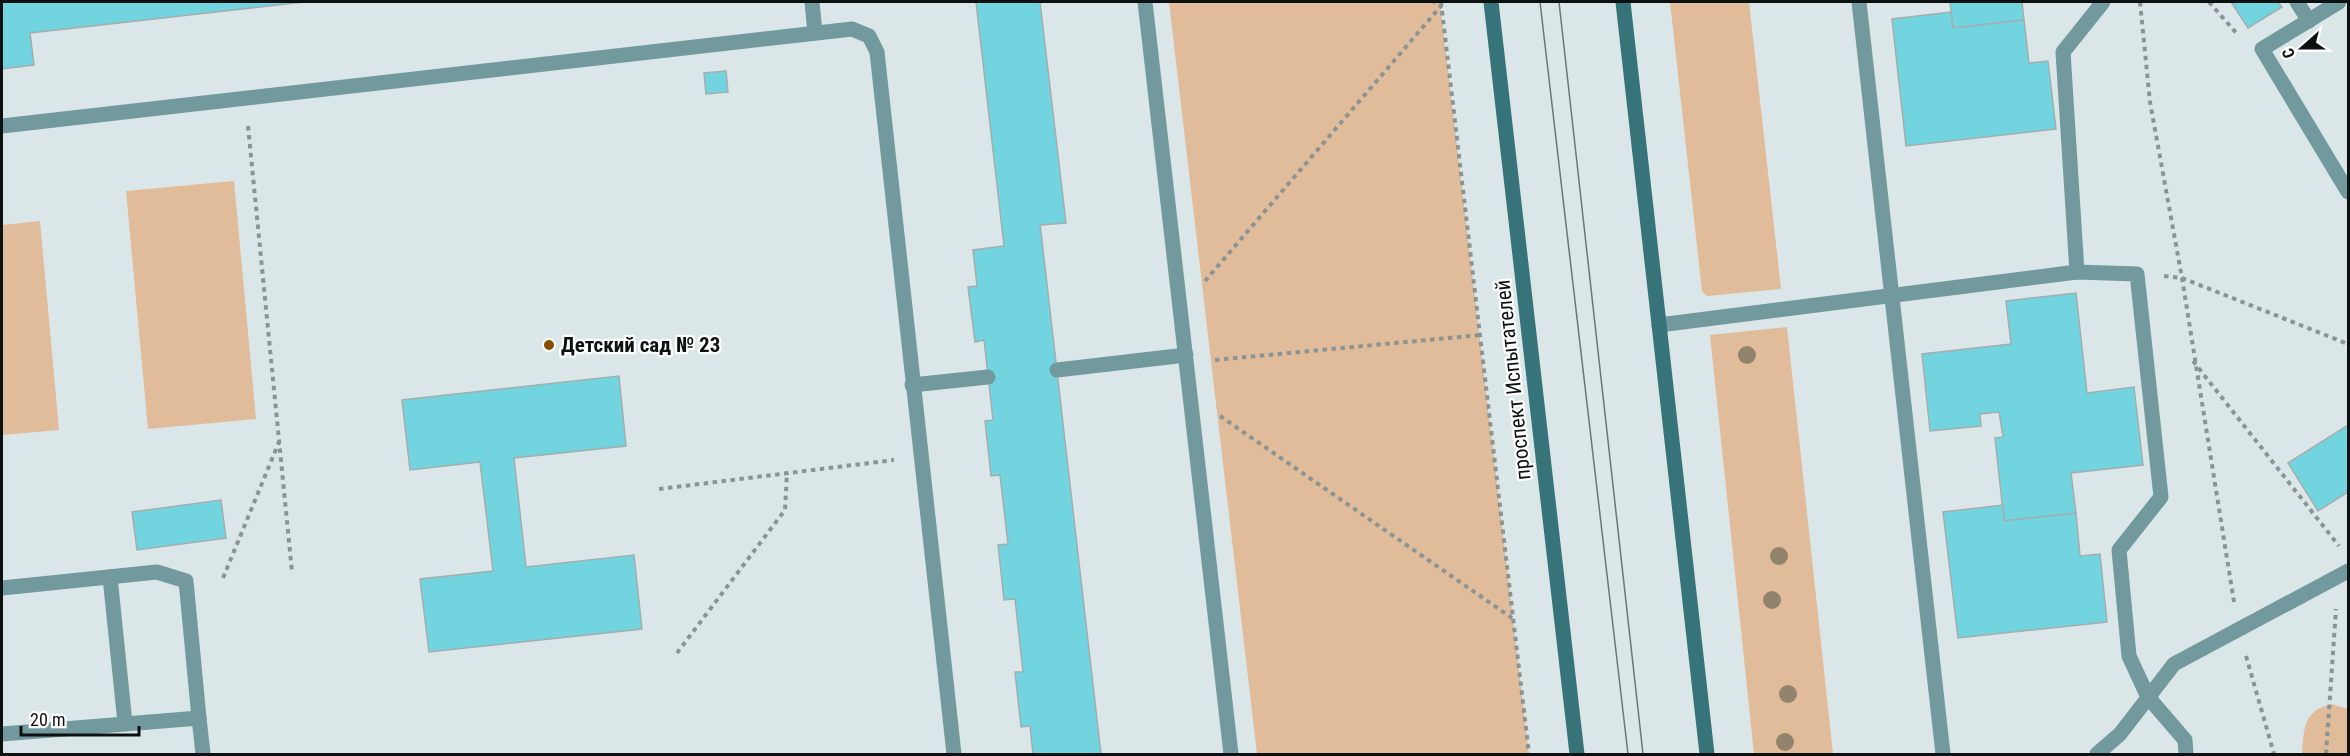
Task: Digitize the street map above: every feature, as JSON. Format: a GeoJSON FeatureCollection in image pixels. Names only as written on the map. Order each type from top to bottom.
{"type":"FeatureCollection","features":[{"type":"Feature","properties":{"kind":"main road","name":"проспект Испытателей"},"geometry":{"type":"LineString","coordinates":[[1491,2],[1576,754]]}},
{"type":"Feature","properties":{"kind":"main road"},"geometry":{"type":"LineString","coordinates":[[1623,2],[1707,754]]}},
{"type":"Feature","properties":{"kind":"street"},"geometry":{"type":"LineString","coordinates":[[812,2],[815,33]]}},
{"type":"Feature","properties":{"kind":"street"},"geometry":{"type":"LineString","coordinates":[[1145,2],[1231,754]]}},
{"type":"Feature","properties":{"kind":"street"},"geometry":{"type":"LineString","coordinates":[[1859,2],[1894,296],[1943,754]]}},
{"type":"Feature","properties":{"kind":"street"},"geometry":{"type":"LineString","coordinates":[[2077,272],[2063,52],[2103,2]]}},
{"type":"Feature","properties":{"kind":"street"},"geometry":{"type":"LineString","coordinates":[[2297,2],[2310,21]]}},
{"type":"Feature","properties":{"kind":"street"},"geometry":{"type":"LineString","coordinates":[[2339,2],[2262,49],[2349,192]]}},
{"type":"Feature","properties":{"kind":"street"},"geometry":{"type":"LineString","coordinates":[[2,126],[852,29],[870,36],[877,52],[954,754]]}},
{"type":"Feature","properties":{"kind":"street"},"geometry":{"type":"LineString","coordinates":[[1659,325],[2077,272],[2138,274],[2161,497],[2119,550],[2129,656],[2148,697],[2185,740],[2186,754]]}},
{"type":"Feature","properties":{"kind":"street"},"geometry":{"type":"LineString","coordinates":[[1057,370],[1186,355]]}},
{"type":"Feature","properties":{"kind":"street"},"geometry":{"type":"LineString","coordinates":[[912,385],[988,377]]}},
{"type":"Feature","properties":{"kind":"street"},"geometry":{"type":"LineString","coordinates":[[2,588],[157,572],[186,581],[204,754]]}},
{"type":"Feature","properties":{"kind":"street"},"geometry":{"type":"LineString","coordinates":[[2097,754],[2120,734],[2174,664],[2343,573]]}},
{"type":"Feature","properties":{"kind":"street"},"geometry":{"type":"LineString","coordinates":[[110,577],[125,723]]}},
{"type":"Feature","properties":{"kind":"street"},"geometry":{"type":"LineString","coordinates":[[2,734],[199,718]]}},
{"type":"Feature","properties":{"kind":"path"},"geometry":{"type":"LineString","coordinates":[[1434,2],[1441,4]]}},
{"type":"Feature","properties":{"kind":"path"},"geometry":{"type":"LineString","coordinates":[[2140,2],[2150,102],[2182,278],[2193,360],[2239,630],[2274,754]]}},
{"type":"Feature","properties":{"kind":"path"},"geometry":{"type":"LineString","coordinates":[[2209,2],[2233,32],[2262,49]]}},
{"type":"Feature","properties":{"kind":"path"},"geometry":{"type":"LineString","coordinates":[[1202,284],[1441,4]]}},
{"type":"Feature","properties":{"kind":"path"},"geometry":{"type":"LineString","coordinates":[[1441,4],[1529,754]]}},
{"type":"Feature","properties":{"kind":"path"},"geometry":{"type":"LineString","coordinates":[[246,98],[292,572]]}},
{"type":"Feature","properties":{"kind":"path"},"geometry":{"type":"LineString","coordinates":[[2138,274],[2182,278],[2349,344]]}},
{"type":"Feature","properties":{"kind":"path"},"geometry":{"type":"LineString","coordinates":[[1211,360],[1480,335]]}},
{"type":"Feature","properties":{"kind":"path"},"geometry":{"type":"LineString","coordinates":[[2193,360],[2341,548]]}},
{"type":"Feature","properties":{"kind":"path"},"geometry":{"type":"LineString","coordinates":[[1217,414],[1513,619]]}},
{"type":"Feature","properties":{"kind":"path"},"geometry":{"type":"LineString","coordinates":[[223,578],[279,441]]}},
{"type":"Feature","properties":{"kind":"path"},"geometry":{"type":"LineString","coordinates":[[659,489],[920,456]]}},
{"type":"Feature","properties":{"kind":"path"},"geometry":{"type":"LineString","coordinates":[[677,653],[785,510],[788,473]]}},
{"type":"Feature","properties":{"kind":"path"},"geometry":{"type":"LineString","coordinates":[[2326,754],[2343,573]]}},
{"type":"Feature","properties":{"kind":"shaded area"},"geometry":{"type":"Polygon","coordinates":[[[1169,2],[1440,2],[1529,754],[1257,754],[1169,2]]]}},
{"type":"Feature","properties":{"kind":"shaded area"},"geometry":{"type":"Polygon","coordinates":[[[1670,2],[1749,2],[1781,289],[1707,296],[1702,291],[1670,2]]]}},
{"type":"Feature","properties":{"kind":"shaded area"},"geometry":{"type":"Polygon","coordinates":[[[234,181],[256,419],[148,429],[126,191],[234,181]]]}},
{"type":"Feature","properties":{"kind":"shaded area"},"geometry":{"type":"Polygon","coordinates":[[[40,221],[59,430],[2,435],[2,225],[40,221]]]}},
{"type":"Feature","properties":{"kind":"shaded area"},"geometry":{"type":"Polygon","coordinates":[[[1787,327],[1833,754],[1754,754],[1710,335],[1787,327]]]}},
{"type":"Feature","properties":{"kind":"shaded area"},"geometry":{"type":"Polygon","coordinates":[[[2331,704],[2348,709],[2348,754],[2302,754],[2305,729],[2310,716],[2322,707],[2331,704]]]}},
{"type":"Feature","properties":{"kind":"building"},"geometry":{"type":"Polygon","coordinates":[[[2,2],[304,2],[30,33],[34,65],[2,69],[2,2]]]}},
{"type":"Feature","properties":{"kind":"building"},"geometry":{"type":"Polygon","coordinates":[[[976,2],[1040,2],[1066,223],[1040,225],[1101,754],[1033,754],[1030,726],[1021,727],[1015,672],[1023,672],[1015,599],[1004,600],[998,545],[1008,544],[1000,475],[991,476],[985,421],[993,420],[984,340],[975,342],[968,287],[977,286],[973,250],[1004,246],[976,2]]]}},
{"type":"Feature","properties":{"kind":"building"},"geometry":{"type":"Polygon","coordinates":[[[1950,2],[2022,2],[2024,20],[1953,28],[1950,2]]]}},
{"type":"Feature","properties":{"kind":"building"},"geometry":{"type":"Polygon","coordinates":[[[2231,2],[2278,2],[2282,7],[2248,28],[2231,2]]]}},
{"type":"Feature","properties":{"kind":"building"},"geometry":{"type":"Polygon","coordinates":[[[1951,12],[1953,28],[2024,20],[2029,63],[2048,61],[2056,129],[1906,146],[1892,19],[1951,12]]]}},
{"type":"Feature","properties":{"kind":"building"},"geometry":{"type":"Polygon","coordinates":[[[726,71],[728,92],[706,94],[704,73],[726,71]]]}},
{"type":"Feature","properties":{"kind":"building"},"geometry":{"type":"Polygon","coordinates":[[[2076,293],[2087,393],[2134,387],[2143,465],[2071,473],[2076,513],[2004,521],[1995,438],[2003,437],[1999,412],[1980,414],[1981,426],[1930,431],[1922,354],[2011,344],[2006,301],[2076,293]]]}},
{"type":"Feature","properties":{"kind":"building"},"geometry":{"type":"Polygon","coordinates":[[[619,376],[626,446],[514,458],[526,567],[634,555],[642,629],[429,652],[420,579],[493,571],[480,462],[410,470],[402,400],[619,376]]]}},
{"type":"Feature","properties":{"kind":"building"},"geometry":{"type":"Polygon","coordinates":[[[2348,425],[2348,492],[2318,511],[2288,463],[2348,425]]]}},
{"type":"Feature","properties":{"kind":"building"},"geometry":{"type":"Polygon","coordinates":[[[221,500],[226,538],[137,550],[132,512],[221,500]]]}},
{"type":"Feature","properties":{"kind":"building"},"geometry":{"type":"Polygon","coordinates":[[[2003,505],[2004,521],[2076,513],[2080,556],[2100,554],[2107,622],[1958,638],[1943,512],[2003,505]]]}},
{"type":"Feature","properties":{"kind":"tram line"},"geometry":{"type":"LineString","coordinates":[[1540,2],[1628,754]]}},
{"type":"Feature","properties":{"kind":"tram line"},"geometry":{"type":"LineString","coordinates":[[1559,2],[1643,754]]}},
{"type":"Feature","properties":{"kind":"place","name":"Детский сад № 23"},"geometry":{"type":"Point","coordinates":[549,345]}}]}
